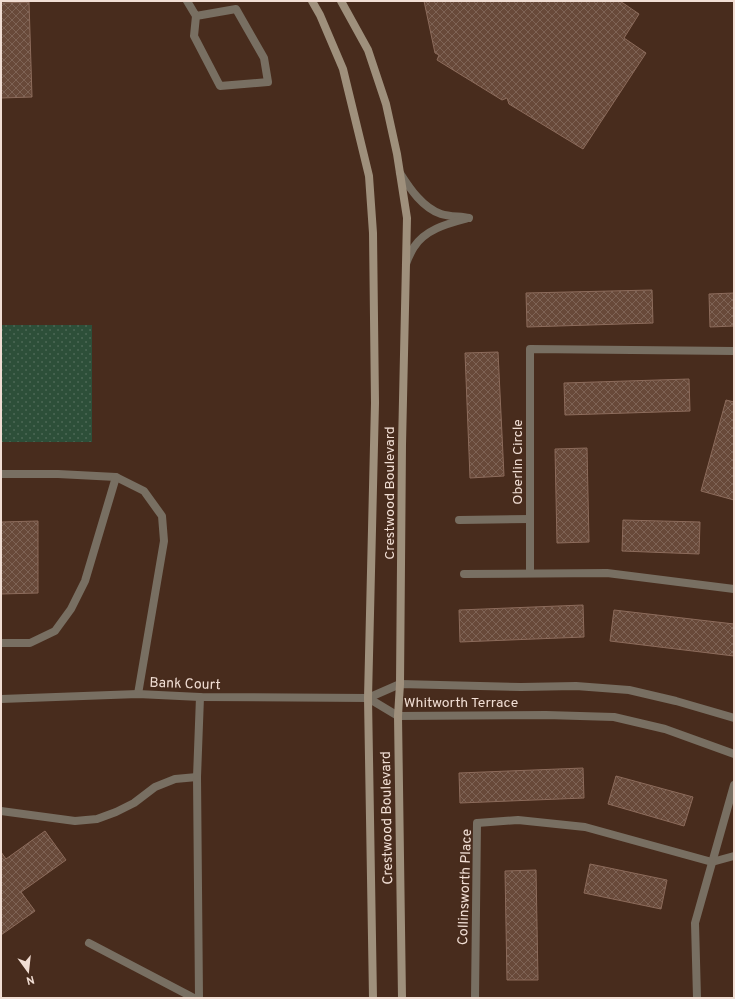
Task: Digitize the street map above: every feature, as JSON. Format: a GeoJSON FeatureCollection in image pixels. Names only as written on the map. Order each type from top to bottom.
{"type":"FeatureCollection","features":[{"type":"Feature","properties":{"kind":"main road","name":"Crestwood Boulevard"},"geometry":{"type":"LineString","coordinates":[[312,1],[320,15],[343,69],[369,176],[373,233],[375,403],[368,698],[373,998]]}},
{"type":"Feature","properties":{"kind":"main road","name":"Crestwood Boulevard"},"geometry":{"type":"LineString","coordinates":[[341,1],[368,50],[386,104],[407,218],[402,445],[400,684],[398,716],[402,998]]}},
{"type":"Feature","properties":{"kind":"street"},"geometry":{"type":"LineString","coordinates":[[187,1],[196,16],[194,36],[220,86],[268,82],[264,58],[236,9],[196,16]]}},
{"type":"Feature","properties":{"kind":"street"},"geometry":{"type":"LineString","coordinates":[[400,174],[410,190],[426,205],[442,214],[469,218],[444,224],[425,235],[414,247],[406,264]]}},
{"type":"Feature","properties":{"kind":"street","name":"Oberlin Circle"},"geometry":{"type":"LineString","coordinates":[[530,574],[530,349],[734,351]]}},
{"type":"Feature","properties":{"kind":"street"},"geometry":{"type":"LineString","coordinates":[[1,474],[58,474],[116,477],[144,491],[162,516],[164,542],[138,694]]}},
{"type":"Feature","properties":{"kind":"street"},"geometry":{"type":"LineString","coordinates":[[1,643],[30,643],[55,631],[71,609],[85,581],[116,477]]}},
{"type":"Feature","properties":{"kind":"street"},"geometry":{"type":"LineString","coordinates":[[459,520],[530,519]]}},
{"type":"Feature","properties":{"kind":"street"},"geometry":{"type":"LineString","coordinates":[[464,574],[607,573],[734,589]]}},
{"type":"Feature","properties":{"kind":"street","name":"Whitworth Terrace"},"geometry":{"type":"LineString","coordinates":[[368,698],[400,684],[521,687],[576,686],[629,690],[676,701],[734,718]]}},
{"type":"Feature","properties":{"kind":"street","name":"Bank Court"},"geometry":{"type":"LineString","coordinates":[[1,698],[138,694],[200,697],[368,698]]}},
{"type":"Feature","properties":{"kind":"street"},"geometry":{"type":"LineString","coordinates":[[199,998],[197,777],[200,697]]}},
{"type":"Feature","properties":{"kind":"street","name":"Whitworth Terrace"},"geometry":{"type":"LineString","coordinates":[[368,698],[398,716],[546,715],[614,717],[665,729],[734,754]]}},
{"type":"Feature","properties":{"kind":"street"},"geometry":{"type":"LineString","coordinates":[[1,811],[74,821],[97,819],[134,803],[155,787],[175,779],[197,777]]}},
{"type":"Feature","properties":{"kind":"street"},"geometry":{"type":"LineString","coordinates":[[697,998],[696,923],[734,785]]}},
{"type":"Feature","properties":{"kind":"street","name":"Collinsworth Place"},"geometry":{"type":"LineString","coordinates":[[475,998],[477,823],[518,820],[585,827],[712,862]]}},
{"type":"Feature","properties":{"kind":"street"},"geometry":{"type":"LineString","coordinates":[[712,862],[734,856]]}},
{"type":"Feature","properties":{"kind":"street"},"geometry":{"type":"LineString","coordinates":[[89,944],[194,998]]}},
{"type":"Feature","properties":{"kind":"green space"},"geometry":{"type":"Polygon","coordinates":[[[1,325],[92,325],[92,442],[1,442],[1,325]]]}},
{"type":"Feature","properties":{"kind":"building"},"geometry":{"type":"Polygon","coordinates":[[[424,1],[620,1],[639,14],[624,38],[646,53],[583,149],[509,104],[507,98],[502,100],[437,60],[439,55],[435,53],[424,1]]]}},
{"type":"Feature","properties":{"kind":"building"},"geometry":{"type":"Polygon","coordinates":[[[29,2],[32,97],[1,98],[1,3],[29,2]]]}},
{"type":"Feature","properties":{"kind":"building"},"geometry":{"type":"Polygon","coordinates":[[[652,290],[653,323],[527,327],[526,293],[652,290]]]}},
{"type":"Feature","properties":{"kind":"building"},"geometry":{"type":"Polygon","coordinates":[[[734,293],[734,326],[710,327],[709,294],[734,293]]]}},
{"type":"Feature","properties":{"kind":"building"},"geometry":{"type":"Polygon","coordinates":[[[498,352],[504,476],[470,478],[465,353],[498,352]]]}},
{"type":"Feature","properties":{"kind":"building"},"geometry":{"type":"Polygon","coordinates":[[[689,379],[690,411],[565,415],[564,383],[689,379]]]}},
{"type":"Feature","properties":{"kind":"building"},"geometry":{"type":"Polygon","coordinates":[[[726,400],[734,402],[734,500],[701,491],[726,400]]]}},
{"type":"Feature","properties":{"kind":"building"},"geometry":{"type":"Polygon","coordinates":[[[587,448],[589,542],[557,543],[555,449],[587,448]]]}},
{"type":"Feature","properties":{"kind":"building"},"geometry":{"type":"Polygon","coordinates":[[[623,520],[700,522],[699,554],[622,551],[623,520]]]}},
{"type":"Feature","properties":{"kind":"building"},"geometry":{"type":"Polygon","coordinates":[[[38,521],[38,593],[1,594],[1,522],[38,521]]]}},
{"type":"Feature","properties":{"kind":"building"},"geometry":{"type":"Polygon","coordinates":[[[583,605],[584,637],[460,642],[459,610],[583,605]]]}},
{"type":"Feature","properties":{"kind":"building"},"geometry":{"type":"Polygon","coordinates":[[[614,610],[734,624],[734,656],[610,641],[614,610]]]}},
{"type":"Feature","properties":{"kind":"building"},"geometry":{"type":"Polygon","coordinates":[[[583,768],[584,798],[460,803],[459,773],[583,768]]]}},
{"type":"Feature","properties":{"kind":"building"},"geometry":{"type":"Polygon","coordinates":[[[616,776],[693,797],[684,826],[608,804],[616,776]]]}},
{"type":"Feature","properties":{"kind":"building"},"geometry":{"type":"Polygon","coordinates":[[[45,831],[66,860],[21,892],[35,911],[1,935],[1,852],[6,859],[45,831]]]}},
{"type":"Feature","properties":{"kind":"building"},"geometry":{"type":"Polygon","coordinates":[[[590,864],[667,880],[661,909],[584,893],[590,864]]]}},
{"type":"Feature","properties":{"kind":"building"},"geometry":{"type":"Polygon","coordinates":[[[536,870],[538,980],[507,980],[505,871],[536,870]]]}}]}
